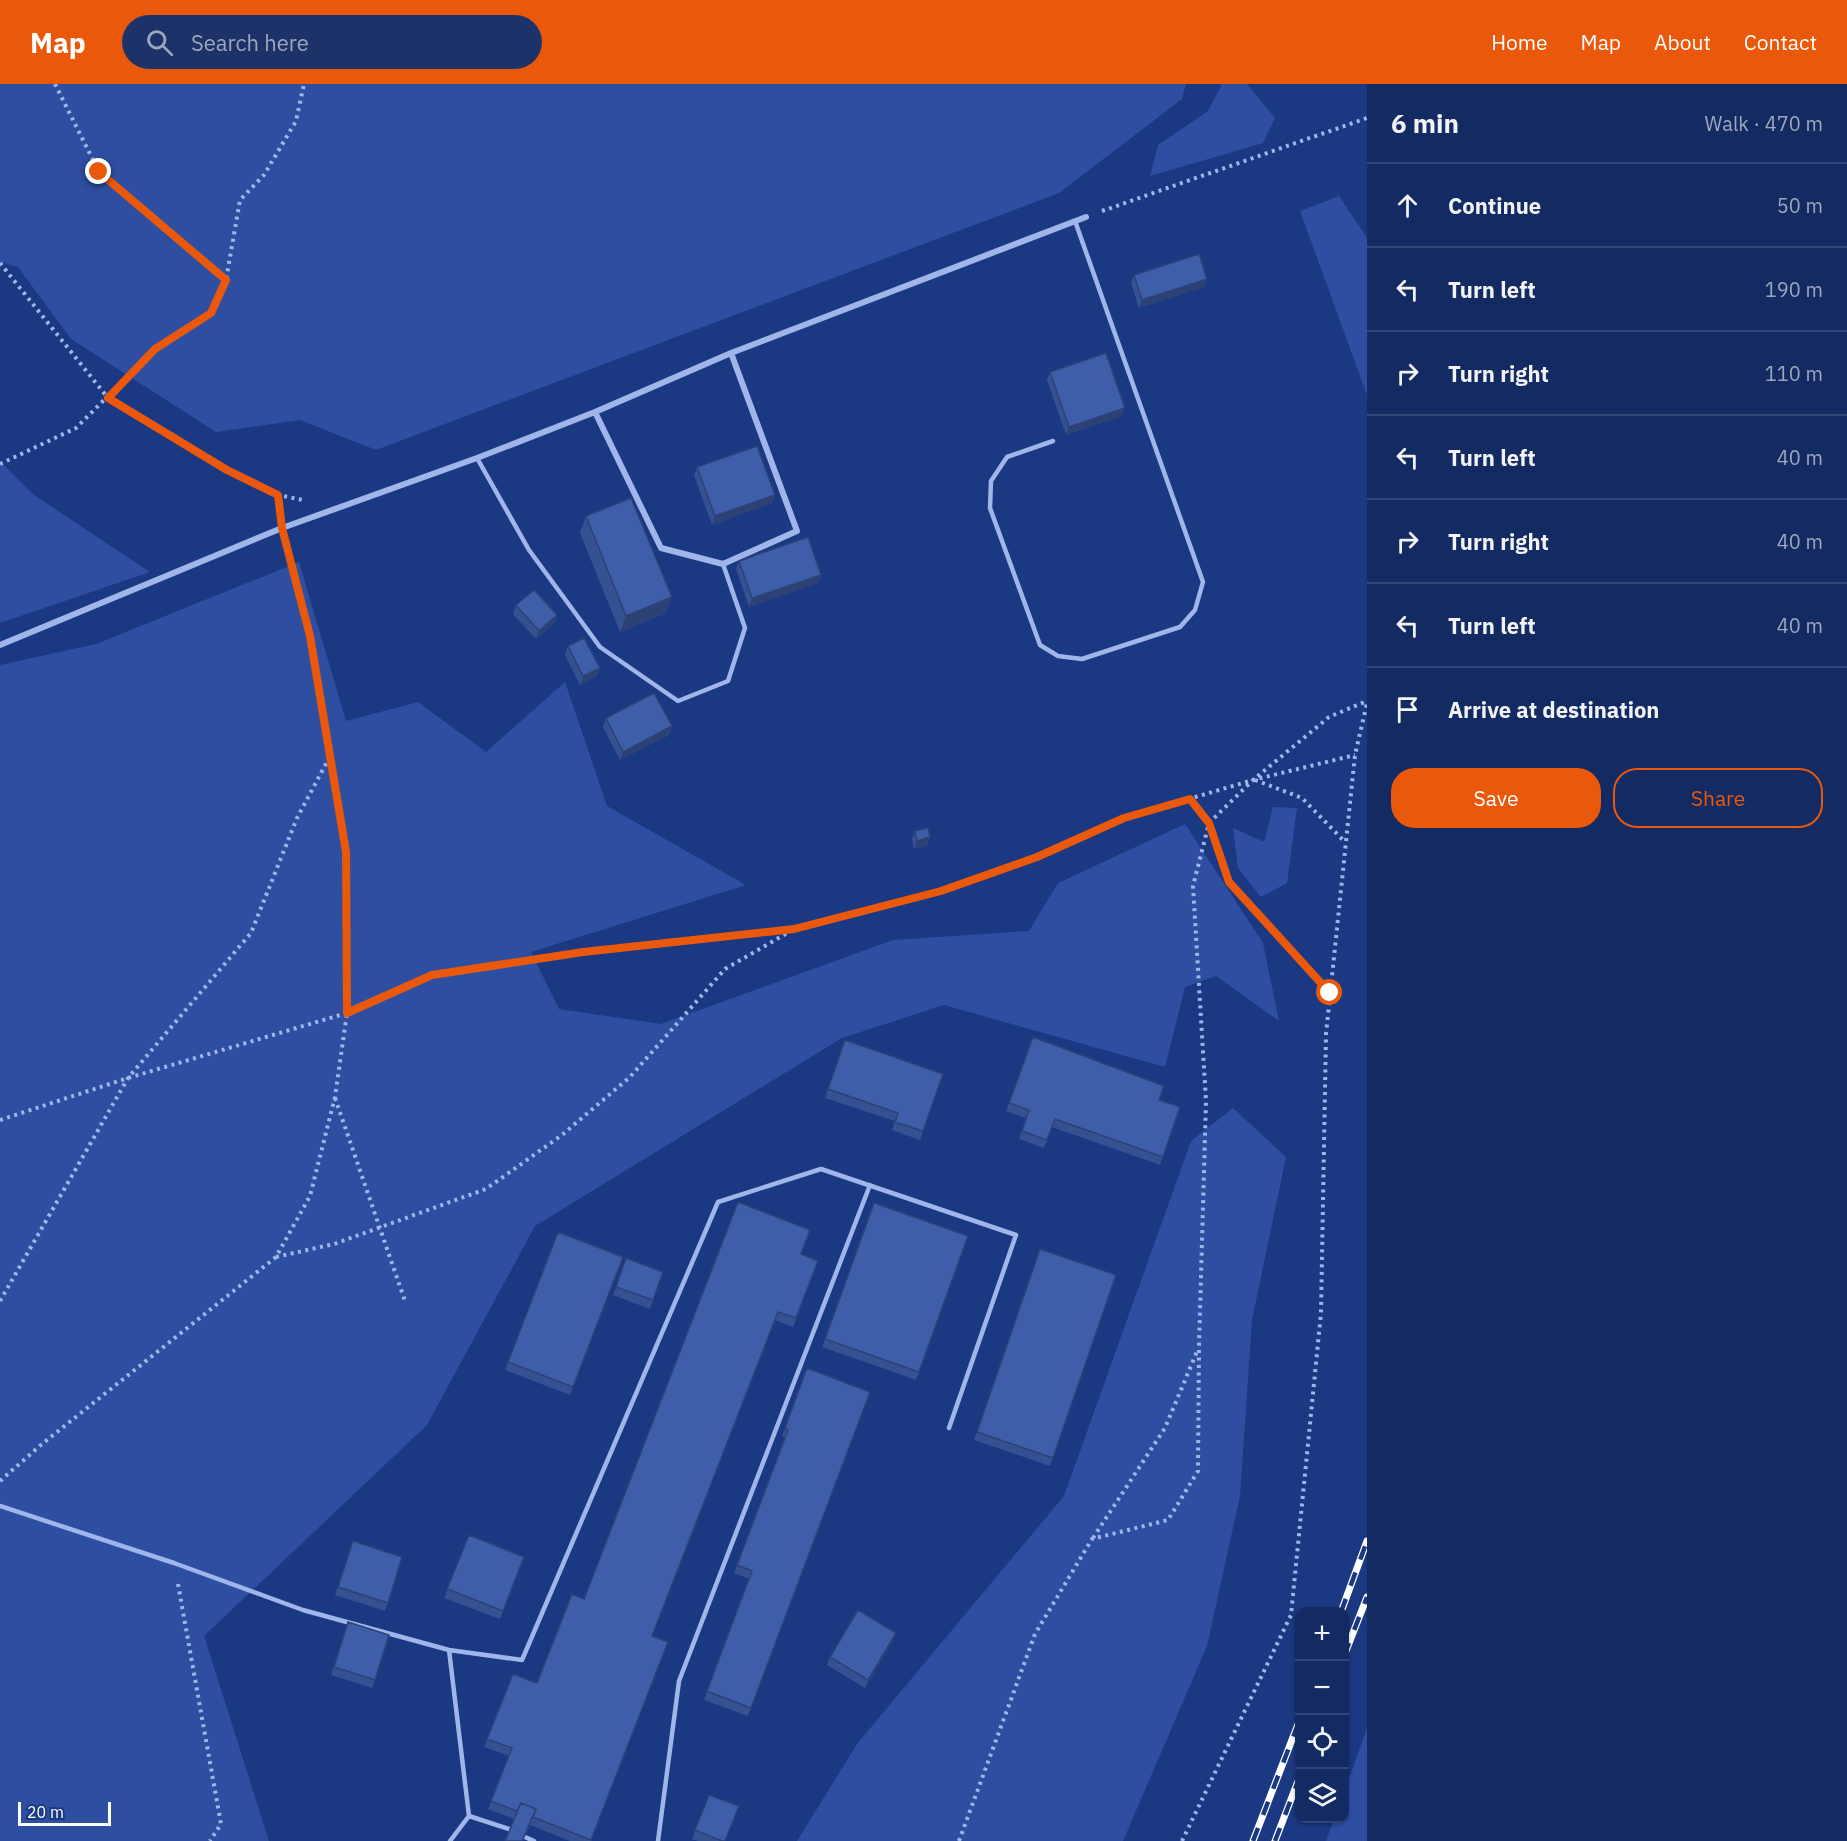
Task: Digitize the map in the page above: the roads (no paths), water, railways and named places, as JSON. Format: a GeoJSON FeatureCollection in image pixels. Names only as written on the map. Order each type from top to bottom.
{"type":"FeatureCollection","features":[{"type":"Feature","properties":{"kind":"street"},"geometry":{"type":"LineString","coordinates":[[0,645],[282,528],[477,458],[595,412],[730,352],[1086,217]]}},
{"type":"Feature","properties":{"kind":"street"},"geometry":{"type":"LineString","coordinates":[[595,412],[661,548],[723,564],[796,531],[730,352]]}},
{"type":"Feature","properties":{"kind":"lane"},"geometry":{"type":"LineString","coordinates":[[1053,441],[1007,458],[991,481],[990,508],[1040,645],[1058,656],[1082,659],[1180,627],[1195,610],[1203,582],[1075,221]]}},
{"type":"Feature","properties":{"kind":"lane"},"geometry":{"type":"LineString","coordinates":[[477,458],[529,550],[600,647],[678,701],[728,681],[745,628],[723,564]]}},
{"type":"Feature","properties":{"kind":"lane"},"geometry":{"type":"LineString","coordinates":[[0,1506],[174,1563],[303,1610],[449,1650],[522,1660],[718,1202],[821,1169],[1016,1235],[950,1428]]}},
{"type":"Feature","properties":{"kind":"lane"},"geometry":{"type":"LineString","coordinates":[[658,1841],[679,1681],[870,1185]]}},
{"type":"Feature","properties":{"kind":"lane"},"geometry":{"type":"LineString","coordinates":[[449,1650],[469,1816],[450,1841]]}},
{"type":"Feature","properties":{"kind":"lane"},"geometry":{"type":"LineString","coordinates":[[469,1816],[512,1830]]}},
{"type":"Feature","properties":{"kind":"lane"},"geometry":{"type":"LineString","coordinates":[[525,1837],[534,1841]]}},
{"type":"Feature","properties":{"kind":"railway"},"geometry":{"type":"LineString","coordinates":[[1343,1607],[1367,1541]]}},
{"type":"Feature","properties":{"kind":"railway"},"geometry":{"type":"LineString","coordinates":[[1349,1643],[1367,1597]]}},
{"type":"Feature","properties":{"kind":"railway"},"geometry":{"type":"LineString","coordinates":[[1253,1841],[1295,1732]]}},
{"type":"Feature","properties":{"kind":"railway"},"geometry":{"type":"LineString","coordinates":[[1275,1841],[1295,1789]]}}]}
